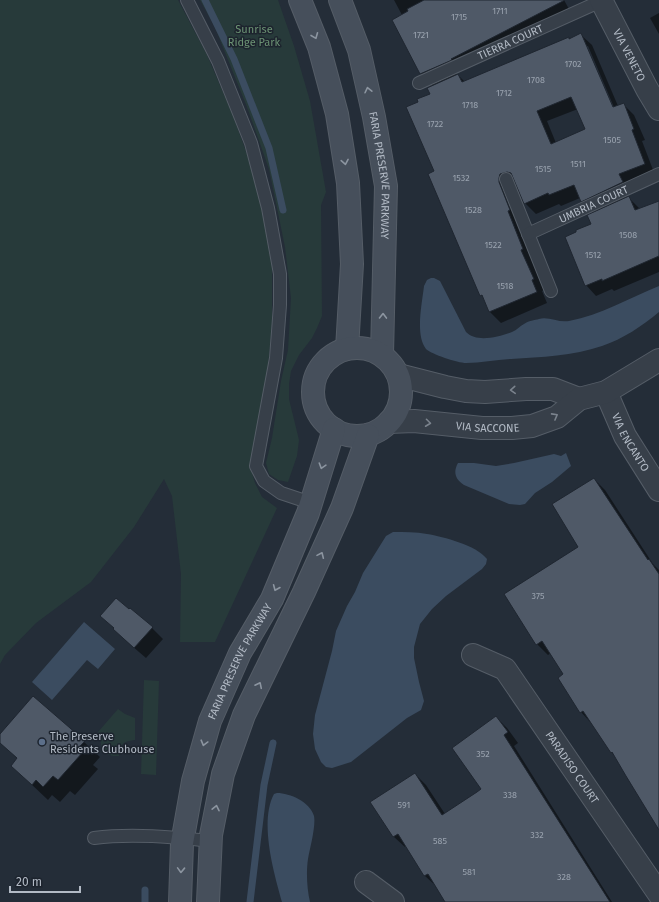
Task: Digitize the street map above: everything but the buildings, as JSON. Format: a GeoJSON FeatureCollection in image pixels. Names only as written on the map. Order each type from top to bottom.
{"type":"FeatureCollection","features":[{"type":"Feature","properties":{"kind":"street"},"geometry":{"type":"LineString","coordinates":[[300,0],[319,47],[337,114],[348,184],[352,264],[347,349]]}},
{"type":"Feature","properties":{"kind":"street","name":"FARIA PRESERVE PARKWAY"},"geometry":{"type":"LineString","coordinates":[[340,0],[359,50],[374,118],[386,186],[382,355]]}},
{"type":"Feature","properties":{"kind":"street","name":"VIA VENETO"},"geometry":{"type":"LineString","coordinates":[[601,0],[659,109]]}},
{"type":"Feature","properties":{"kind":"street"},"geometry":{"type":"LineString","coordinates":[[347,349],[371,350],[382,355],[391,364],[398,375],[401,387],[400,400],[396,412],[389,422],[379,430],[368,434],[356,436],[345,434],[334,429],[323,419],[316,406],[313,392],[316,378],[323,364],[334,354],[347,349]]}},
{"type":"Feature","properties":{"kind":"street","name":"VIA SACCONE"},"geometry":{"type":"LineString","coordinates":[[389,422],[414,421],[482,428],[532,426],[557,417],[579,399],[606,392],[659,360]]}},
{"type":"Feature","properties":{"kind":"street"},"geometry":{"type":"LineString","coordinates":[[398,375],[466,391],[485,392],[553,389],[579,399]]}},
{"type":"Feature","properties":{"kind":"street","name":"VIA ENCANTO"},"geometry":{"type":"LineString","coordinates":[[606,392],[625,436],[659,490]]}},
{"type":"Feature","properties":{"kind":"street","name":"FARIA PRESERVE PARKWAY"},"geometry":{"type":"LineString","coordinates":[[180,902],[182,838],[193,781],[210,721],[240,653],[272,599],[311,503],[334,429]]}},
{"type":"Feature","properties":{"kind":"street"},"geometry":{"type":"LineString","coordinates":[[208,902],[210,841],[224,774],[244,715],[304,592],[336,522],[368,434]]}},
{"type":"Feature","properties":{"kind":"street","name":"PARADISO COURT"},"geometry":{"type":"LineString","coordinates":[[474,655],[504,669],[659,894]]}},
{"type":"Feature","properties":{"kind":"street"},"geometry":{"type":"LineString","coordinates":[[366,882],[392,902]]}},
{"type":"Feature","properties":{"kind":"lane"},"geometry":{"type":"LineString","coordinates":[[187,0],[218,61],[251,143],[268,208],[280,274],[280,305],[276,358],[256,466],[264,481],[281,494],[311,503]]}},
{"type":"Feature","properties":{"kind":"lane","name":"TIERRA COURT"},"geometry":{"type":"LineString","coordinates":[[419,83],[601,0]]}},
{"type":"Feature","properties":{"kind":"lane","name":"UMBRIA COURT"},"geometry":{"type":"LineString","coordinates":[[528,234],[659,174]]}},
{"type":"Feature","properties":{"kind":"lane"},"geometry":{"type":"LineString","coordinates":[[506,179],[552,291]]}},
{"type":"Feature","properties":{"kind":"lane"},"geometry":{"type":"LineString","coordinates":[[94,838],[112,835],[182,838],[210,841]]}},
{"type":"Feature","properties":{"kind":"green space"},"geometry":{"type":"Polygon","coordinates":[[[0,0],[178,0],[207,55],[232,113],[255,176],[272,259],[272,326],[265,397],[250,466],[255,483],[262,497],[277,508],[215,642],[180,642],[181,574],[172,496],[164,479],[134,527],[91,582],[36,623],[5,655],[0,664],[0,0]]]}},
{"type":"Feature","properties":{"kind":"green space","name":"Sunrise Ridge Park"},"geometry":{"type":"Polygon","coordinates":[[[200,0],[278,0],[294,46],[310,101],[326,192],[321,205],[322,316],[312,338],[299,355],[291,371],[289,399],[299,440],[297,456],[288,482],[278,480],[269,474],[266,463],[288,350],[291,298],[285,247],[269,169],[247,107],[214,25],[200,0]]]}},
{"type":"Feature","properties":{"kind":"green space"},"geometry":{"type":"Polygon","coordinates":[[[144,680],[159,681],[156,775],[141,774],[144,680]]]}},
{"type":"Feature","properties":{"kind":"green space"},"geometry":{"type":"Polygon","coordinates":[[[118,709],[135,718],[135,740],[123,744],[119,756],[113,756],[101,752],[98,732],[118,709]]]}},
{"type":"Feature","properties":{"kind":"water"},"geometry":{"type":"Polygon","coordinates":[[[431,278],[440,281],[466,332],[482,338],[500,336],[514,331],[527,322],[542,318],[569,321],[592,315],[659,286],[659,312],[625,336],[610,343],[580,352],[557,356],[462,363],[429,351],[423,343],[420,328],[422,301],[424,286],[427,280],[431,278]]]}},
{"type":"Feature","properties":{"kind":"water"},"geometry":{"type":"Polygon","coordinates":[[[566,453],[571,466],[552,482],[535,493],[525,504],[520,505],[509,504],[464,485],[457,478],[455,472],[458,463],[474,463],[496,466],[554,454],[561,456],[566,453]]]}},
{"type":"Feature","properties":{"kind":"water"},"geometry":{"type":"Polygon","coordinates":[[[393,532],[423,533],[459,542],[482,554],[487,559],[486,564],[482,569],[446,596],[432,609],[420,624],[414,647],[414,658],[424,701],[421,710],[407,718],[351,762],[332,768],[326,767],[321,762],[315,749],[313,734],[315,715],[336,631],[363,573],[386,536],[393,532]]]}},
{"type":"Feature","properties":{"kind":"water"},"geometry":{"type":"Polygon","coordinates":[[[84,622],[115,649],[98,669],[87,660],[52,700],[32,682],[84,622]]]}},
{"type":"Feature","properties":{"kind":"water"},"geometry":{"type":"Polygon","coordinates":[[[282,793],[299,799],[308,806],[314,816],[314,831],[307,869],[310,902],[282,902],[269,848],[268,833],[270,805],[274,794],[282,793]]]}},
{"type":"Feature","properties":{"kind":"waterway"},"geometry":{"type":"LineString","coordinates":[[205,0],[234,59],[269,148],[283,210]]}},
{"type":"Feature","properties":{"kind":"waterway"},"geometry":{"type":"LineString","coordinates":[[250,902],[264,785],[273,743]]}},
{"type":"Feature","properties":{"kind":"waterway"},"geometry":{"type":"LineString","coordinates":[[145,890],[145,902]]}},
{"type":"Feature","properties":{"kind":"place","name":"The Preserve Residents Clubhouse"},"geometry":{"type":"Point","coordinates":[42,742]}}]}
